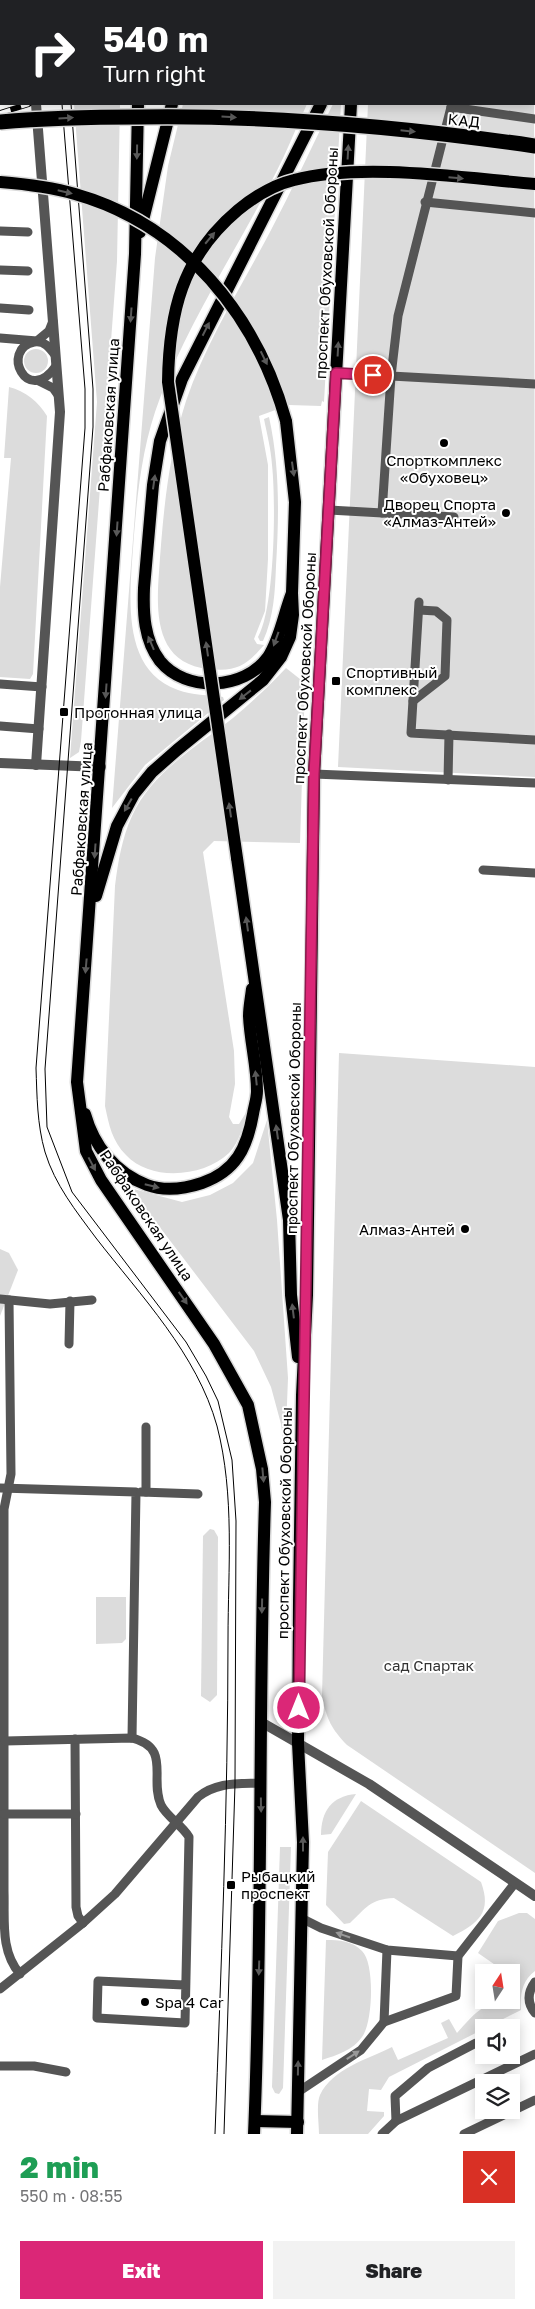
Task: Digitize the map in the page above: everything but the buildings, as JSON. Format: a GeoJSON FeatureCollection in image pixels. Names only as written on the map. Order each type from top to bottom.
{"type":"FeatureCollection","features":[{"type":"Feature","properties":{"kind":"highway","name":"КАД"},"geometry":{"type":"LineString","coordinates":[[0,122],[88,117],[203,116],[329,122],[535,146]]}},
{"type":"Feature","properties":{"kind":"main road","name":"Рабфаковская улица"},"geometry":{"type":"LineString","coordinates":[[138,105],[135,254],[101,767],[77,1082],[86,1152],[101,1180],[214,1344],[248,1405],[255,1427]]}},
{"type":"Feature","properties":{"kind":"main road"},"geometry":{"type":"LineString","coordinates":[[135,254],[172,105]]}},
{"type":"Feature","properties":{"kind":"main road"},"geometry":{"type":"LineString","coordinates":[[292,593],[268,657],[254,670],[237,680],[217,684],[180,676],[159,660],[148,636],[144,614],[144,588],[153,485],[160,440],[182,379],[202,337],[321,105]]}},
{"type":"Feature","properties":{"kind":"main road","name":"проспект Обуховской Обороны"},"geometry":{"type":"LineString","coordinates":[[297,2128],[303,1842],[298,1743],[302,1394],[307,1295],[314,774],[351,105]]}},
{"type":"Feature","properties":{"kind":"main road"},"geometry":{"type":"LineString","coordinates":[[302,1394],[291,1295],[289,1220],[168,382],[169,344],[181,287],[200,249],[221,224],[247,203],[270,188],[293,180],[352,173],[402,173],[535,184]]}},
{"type":"Feature","properties":{"kind":"main road"},"geometry":{"type":"LineString","coordinates":[[0,182],[76,194],[132,218],[178,248],[214,282],[254,339],[278,393],[286,421],[295,502],[293,615],[290,637],[273,668],[263,680],[152,772],[134,794],[117,826],[90,917]]}},
{"type":"Feature","properties":{"kind":"main road"},"geometry":{"type":"LineString","coordinates":[[77,1082],[92,1136],[102,1153],[132,1179],[152,1186],[174,1190],[190,1187],[218,1177],[238,1157],[244,1145],[257,1092],[249,1014],[254,973]]}},
{"type":"Feature","properties":{"kind":"main road","name":"проспект Обуховской Обороны"},"geometry":{"type":"LineString","coordinates":[[255,1427],[265,1502],[261,1722],[261,1880],[255,2128]]}},
{"type":"Feature","properties":{"kind":"main road"},"geometry":{"type":"LineString","coordinates":[[255,2128],[297,2128]]}},
{"type":"Feature","properties":{"kind":"street"},"geometry":{"type":"LineString","coordinates":[[36,105],[60,412],[36,765]]}},
{"type":"Feature","properties":{"kind":"street"},"geometry":{"type":"LineString","coordinates":[[0,763],[101,767]]}},
{"type":"Feature","properties":{"kind":"street"},"geometry":{"type":"LineString","coordinates":[[261,1722],[369,1784],[535,1896]]}},
{"type":"Feature","properties":{"kind":"lane"},"geometry":{"type":"LineString","coordinates":[[382,513],[391,376],[398,316],[425,202],[451,105],[535,119]]}},
{"type":"Feature","properties":{"kind":"lane"},"geometry":{"type":"LineString","coordinates":[[425,202],[535,213]]}},
{"type":"Feature","properties":{"kind":"lane"},"geometry":{"type":"LineString","coordinates":[[0,231],[28,232]]}},
{"type":"Feature","properties":{"kind":"lane"},"geometry":{"type":"LineString","coordinates":[[0,270],[28,271]]}},
{"type":"Feature","properties":{"kind":"lane"},"geometry":{"type":"LineString","coordinates":[[0,308],[29,310]]}},
{"type":"Feature","properties":{"kind":"lane"},"geometry":{"type":"LineString","coordinates":[[53,321],[49,331],[37,341],[26,343],[18,351],[16,362],[19,373],[28,380],[39,381],[53,388],[58,395]]}},
{"type":"Feature","properties":{"kind":"lane"},"geometry":{"type":"LineString","coordinates":[[0,338],[37,341],[48,345],[55,355]]}},
{"type":"Feature","properties":{"kind":"lane"},"geometry":{"type":"LineString","coordinates":[[39,381],[49,376],[56,366]]}},
{"type":"Feature","properties":{"kind":"lane"},"geometry":{"type":"LineString","coordinates":[[336,373],[535,384]]}},
{"type":"Feature","properties":{"kind":"lane"},"geometry":{"type":"LineString","coordinates":[[329,510],[454,517]]}},
{"type":"Feature","properties":{"kind":"lane"},"geometry":{"type":"LineString","coordinates":[[413,701],[445,676],[447,620],[436,611],[419,606],[413,701],[411,733],[535,740]]}},
{"type":"Feature","properties":{"kind":"lane"},"geometry":{"type":"LineString","coordinates":[[0,684],[42,687]]}},
{"type":"Feature","properties":{"kind":"lane"},"geometry":{"type":"LineString","coordinates":[[0,726],[39,729]]}},
{"type":"Feature","properties":{"kind":"lane"},"geometry":{"type":"LineString","coordinates":[[448,780],[449,734]]}},
{"type":"Feature","properties":{"kind":"lane"},"geometry":{"type":"LineString","coordinates":[[314,774],[535,783]]}},
{"type":"Feature","properties":{"kind":"lane"},"geometry":{"type":"LineString","coordinates":[[483,870],[535,873]]}},
{"type":"Feature","properties":{"kind":"lane"},"geometry":{"type":"LineString","coordinates":[[20,1974],[11,1964],[6,1948],[2,1891],[4,1814],[2,1788],[5,1741],[2,1534],[4,1488],[11,1474],[4,1300],[50,1304],[92,1300]]}},
{"type":"Feature","properties":{"kind":"lane"},"geometry":{"type":"LineString","coordinates":[[69,1344],[70,1301]]}},
{"type":"Feature","properties":{"kind":"lane"},"geometry":{"type":"LineString","coordinates":[[146,1427],[146,1492]]}},
{"type":"Feature","properties":{"kind":"lane"},"geometry":{"type":"LineString","coordinates":[[4,1488],[198,1494]]}},
{"type":"Feature","properties":{"kind":"lane"},"geometry":{"type":"LineString","coordinates":[[132,1738],[136,1492]]}},
{"type":"Feature","properties":{"kind":"lane"},"geometry":{"type":"LineString","coordinates":[[5,1741],[132,1738],[145,1741],[154,1748],[157,1761],[158,1794],[162,1807],[177,1821],[189,1837],[184,1985],[185,2023],[97,2018],[98,1981],[184,1985]]}},
{"type":"Feature","properties":{"kind":"lane"},"geometry":{"type":"LineString","coordinates":[[75,1739],[76,1907],[78,1916],[83,1923]]}},
{"type":"Feature","properties":{"kind":"lane"},"geometry":{"type":"LineString","coordinates":[[0,1989],[83,1923],[114,1894],[177,1821],[209,1789],[227,1784],[261,1783]]}},
{"type":"Feature","properties":{"kind":"lane"},"geometry":{"type":"LineString","coordinates":[[4,1814],[76,1814]]}},
{"type":"Feature","properties":{"kind":"lane"},"geometry":{"type":"LineString","coordinates":[[298,2092],[361,2050],[384,2022],[456,1996],[458,1956],[515,1883]]}},
{"type":"Feature","properties":{"kind":"lane"},"geometry":{"type":"LineString","coordinates":[[301,1918],[321,1928],[387,1950],[458,1956]]}},
{"type":"Feature","properties":{"kind":"lane"},"geometry":{"type":"LineString","coordinates":[[384,2022],[387,1950]]}},
{"type":"Feature","properties":{"kind":"lane"},"geometry":{"type":"LineString","coordinates":[[535,1982],[530,1989],[528,1999],[530,2007],[535,2013]]}},
{"type":"Feature","properties":{"kind":"lane"},"geometry":{"type":"LineString","coordinates":[[396,2121],[395,2096],[428,2068],[475,2044]]}},
{"type":"Feature","properties":{"kind":"lane"},"geometry":{"type":"LineString","coordinates":[[382,2134],[396,2121],[535,2054]]}},
{"type":"Feature","properties":{"kind":"lane"},"geometry":{"type":"LineString","coordinates":[[0,2066],[34,2066],[66,2072]]}},
{"type":"Feature","properties":{"kind":"lane"},"geometry":{"type":"LineString","coordinates":[[464,2134],[535,2100]]}},
{"type":"Feature","properties":{"kind":"green space"},"geometry":{"type":"Polygon","coordinates":[[[74,105],[120,105],[117,261],[81,741],[79,752],[70,758],[97,402],[74,105]]]}},
{"type":"Feature","properties":{"kind":"green space"},"geometry":{"type":"Polygon","coordinates":[[[183,105],[307,105],[269,186],[187,336],[173,367],[153,418],[143,458],[137,499],[130,598],[134,636],[139,653],[148,669],[161,681],[183,692],[223,697],[224,700],[145,765],[112,808],[155,258],[168,166],[183,105]]]}},
{"type":"Feature","properties":{"kind":"green space"},"geometry":{"type":"Polygon","coordinates":[[[333,105],[341,105],[324,402],[322,401],[321,406],[289,405],[259,416],[268,465],[268,559],[265,611],[254,639],[257,644],[264,645],[252,658],[240,666],[218,670],[209,669],[191,665],[178,658],[169,647],[159,619],[159,572],[171,464],[186,401],[203,357],[278,216],[333,105]]]}},
{"type":"Feature","properties":{"kind":"green space","name":"Спорткомплекс «Обуховец»"},"geometry":{"type":"Polygon","coordinates":[[[368,105],[534,105],[535,777],[338,767],[368,105]]]}},
{"type":"Feature","properties":{"kind":"green space"},"geometry":{"type":"Polygon","coordinates":[[[36,349],[41,350],[47,356],[47,366],[41,372],[36,373],[31,372],[25,366],[24,361],[25,356],[31,350],[36,349]]]}},
{"type":"Feature","properties":{"kind":"green space"},"geometry":{"type":"Polygon","coordinates":[[[9,387],[21,391],[31,398],[47,416],[33,674],[30,679],[0,677],[0,587],[11,458],[4,458],[9,387]]]}},
{"type":"Feature","properties":{"kind":"green space"},"geometry":{"type":"Polygon","coordinates":[[[269,417],[277,473],[277,547],[272,613],[267,632],[263,641],[260,641],[258,637],[264,622],[268,603],[273,553],[273,481],[271,453],[264,419],[269,417]]]}},
{"type":"Feature","properties":{"kind":"green space"},"geometry":{"type":"Polygon","coordinates":[[[286,668],[305,683],[300,843],[214,841],[203,852],[234,1051],[235,1084],[229,1117],[233,1124],[239,1124],[247,1111],[238,1139],[229,1153],[206,1167],[192,1171],[163,1173],[137,1164],[121,1150],[114,1138],[105,1106],[115,886],[123,841],[132,816],[141,800],[163,773],[233,718],[267,688],[286,668]]]}},
{"type":"Feature","properties":{"kind":"green space","name":"сад Спартак"},"geometry":{"type":"Polygon","coordinates":[[[339,1053],[535,1067],[535,1873],[347,1745],[330,1723],[322,1696],[339,1053]]]}},
{"type":"Feature","properties":{"kind":"green space"},"geometry":{"type":"Polygon","coordinates":[[[267,1120],[277,1220],[288,1378],[285,1454],[281,1424],[271,1387],[254,1351],[130,1188],[182,1202],[210,1195],[233,1183],[253,1163],[267,1120]]]}},
{"type":"Feature","properties":{"kind":"green space"},"geometry":{"type":"Polygon","coordinates":[[[0,1249],[9,1253],[18,1270],[0,1316],[0,1249]]]}},
{"type":"Feature","properties":{"kind":"green space"},"geometry":{"type":"Polygon","coordinates":[[[210,1529],[214,1530],[218,1537],[217,1695],[210,1702],[201,1696],[203,1536],[210,1529]]]}},
{"type":"Feature","properties":{"kind":"green space"},"geometry":{"type":"Polygon","coordinates":[[[96,1597],[126,1597],[126,1639],[122,1643],[96,1644],[96,1597]]]}},
{"type":"Feature","properties":{"kind":"green space"},"geometry":{"type":"Polygon","coordinates":[[[356,1794],[331,1834],[321,1835],[323,1819],[330,1806],[340,1798],[356,1794]]]}},
{"type":"Feature","properties":{"kind":"green space"},"geometry":{"type":"Polygon","coordinates":[[[361,1801],[481,1882],[485,1901],[484,1909],[476,1921],[453,1936],[394,1898],[374,1902],[350,1923],[344,1924],[326,1905],[328,1852],[361,1801]]]}},
{"type":"Feature","properties":{"kind":"green space"},"geometry":{"type":"Polygon","coordinates":[[[280,1847],[291,1847],[283,2088],[279,2094],[275,2093],[272,2087],[280,1847]]]}},
{"type":"Feature","properties":{"kind":"green space"},"geometry":{"type":"Polygon","coordinates":[[[519,1913],[527,1913],[535,1919],[535,1971],[527,1979],[523,1988],[521,2010],[503,2019],[475,2019],[475,2033],[389,2077],[381,2090],[369,2089],[367,2111],[384,2112],[384,2116],[368,2134],[319,2134],[318,2108],[320,2095],[333,2078],[342,2072],[392,2047],[398,2060],[448,2038],[441,2023],[449,2019],[457,2033],[482,2009],[520,2009],[520,1964],[494,1964],[478,1953],[498,1921],[519,1913]]]}},
{"type":"Feature","properties":{"kind":"green space"},"geometry":{"type":"Polygon","coordinates":[[[326,1940],[350,1943],[362,1951],[369,1968],[371,1993],[366,2030],[362,2037],[349,2049],[322,2060],[326,1940]]]}},
{"type":"Feature","properties":{"kind":"tram line"},"geometry":{"type":"LineString","coordinates":[[62,105],[85,389],[85,428],[36,1068],[38,1110],[45,1152],[54,1176],[88,1228],[149,1304],[182,1350],[208,1400],[223,1452],[229,1532],[228,1701],[224,1887],[215,2134]]}},
{"type":"Feature","properties":{"kind":"tram line"},"geometry":{"type":"LineString","coordinates":[[71,105],[93,389],[93,427],[45,1069],[47,1127],[72,1192],[186,1342],[206,1376],[218,1401],[232,1460],[236,1521],[235,1784],[224,2134]]}},
{"type":"Feature","properties":{"kind":"railway"},"geometry":{"type":"LineString","coordinates":[[0,113],[26,105]]}},
{"type":"Feature","properties":{"kind":"place","name":"Спорткомплекс «Обуховец»"},"geometry":{"type":"Point","coordinates":[444,443]}},
{"type":"Feature","properties":{"kind":"place","name":"Дворец Спорта «Алмаз-Антей»"},"geometry":{"type":"Point","coordinates":[506,513]}},
{"type":"Feature","properties":{"kind":"place","name":"Спортивный комплекс"},"geometry":{"type":"Point","coordinates":[336,681]}},
{"type":"Feature","properties":{"kind":"place","name":"Прогонная улица"},"geometry":{"type":"Point","coordinates":[64,712]}},
{"type":"Feature","properties":{"kind":"place","name":"Алмаз-Антей"},"geometry":{"type":"Point","coordinates":[465,1229]}},
{"type":"Feature","properties":{"kind":"place","name":"Рыбацкий проспект"},"geometry":{"type":"Point","coordinates":[231,1885]}},
{"type":"Feature","properties":{"kind":"place","name":"Spa 4 Car"},"geometry":{"type":"Point","coordinates":[145,2002]}},
{"type":"Feature","properties":{"kind":"route"},"geometry":{"type":"LineString","coordinates":[[299,1708],[302,1394],[307,1295],[314,774],[336,373],[373,375]]}}]}
